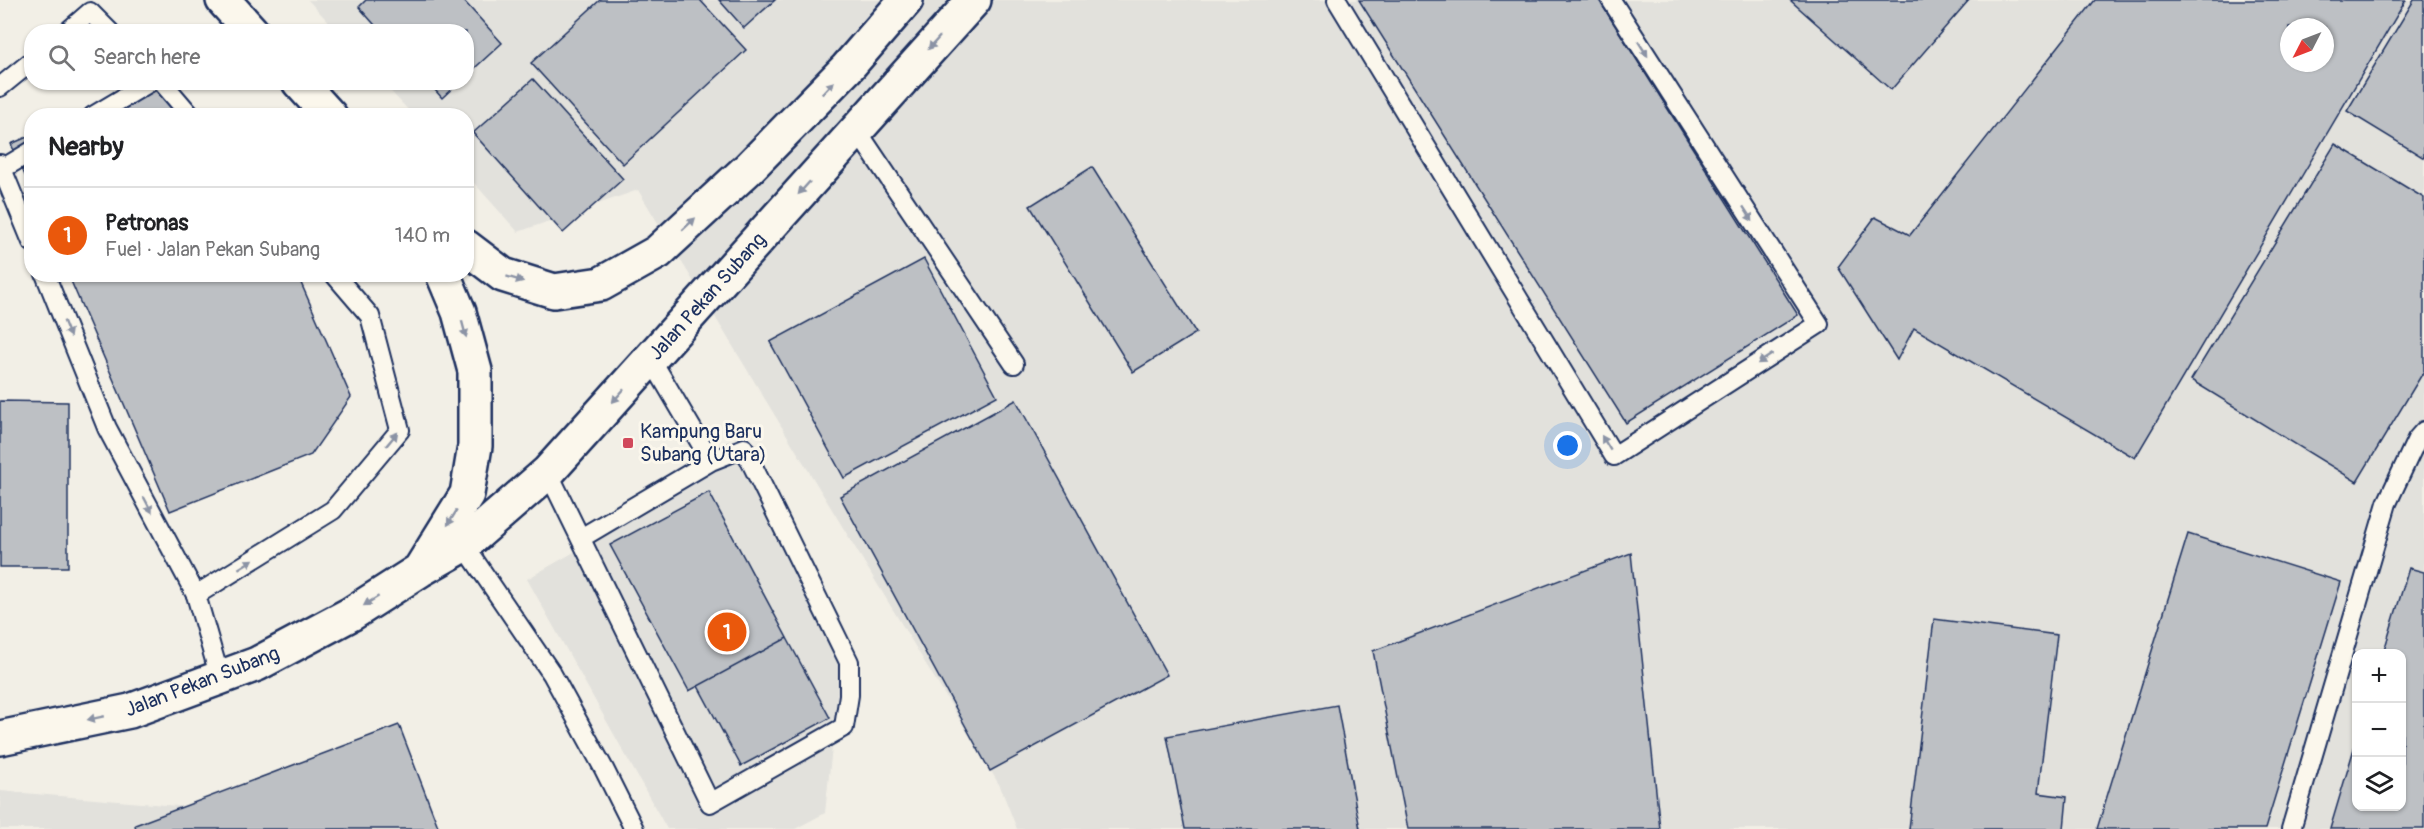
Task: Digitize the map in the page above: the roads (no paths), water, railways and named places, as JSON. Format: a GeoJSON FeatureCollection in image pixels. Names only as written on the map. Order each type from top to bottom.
{"type":"FeatureCollection","features":[{"type":"Feature","properties":{"kind":"main road"},"geometry":{"type":"LineString","coordinates":[[224,0],[245,24]]}},
{"type":"Feature","properties":{"kind":"main road"},"geometry":{"type":"LineString","coordinates":[[474,253],[503,275],[554,291],[601,284],[658,252],[748,169],[847,68],[906,0]]}},
{"type":"Feature","properties":{"kind":"main road","name":"Jalan Pekan Subang"},"geometry":{"type":"LineString","coordinates":[[0,738],[129,711],[257,664],[351,614],[464,545],[549,472],[974,0]]}},
{"type":"Feature","properties":{"kind":"main road"},"geometry":{"type":"LineString","coordinates":[[306,90],[323,108]]}},
{"type":"Feature","properties":{"kind":"main road","name":"Jalan Pekan Subang"},"geometry":{"type":"LineString","coordinates":[[420,570],[467,494],[475,446],[475,371],[459,312],[446,282]]}},
{"type":"Feature","properties":{"kind":"lane"},"geometry":{"type":"LineString","coordinates":[[1336,0],[1614,456],[1819,324],[1611,0]]}},
{"type":"Feature","properties":{"kind":"lane"},"geometry":{"type":"LineString","coordinates":[[76,24],[90,12],[102,24]]}},
{"type":"Feature","properties":{"kind":"lane"},"geometry":{"type":"LineString","coordinates":[[0,87],[24,68]]}},
{"type":"Feature","properties":{"kind":"lane"},"geometry":{"type":"LineString","coordinates":[[106,108],[137,90]]}},
{"type":"Feature","properties":{"kind":"lane"},"geometry":{"type":"LineString","coordinates":[[169,90],[184,108]]}},
{"type":"Feature","properties":{"kind":"lane"},"geometry":{"type":"LineString","coordinates":[[856,129],[1014,364]]}},
{"type":"Feature","properties":{"kind":"lane"},"geometry":{"type":"LineString","coordinates":[[24,155],[1,166],[24,222]]}},
{"type":"Feature","properties":{"kind":"lane"},"geometry":{"type":"LineString","coordinates":[[48,282],[107,428],[196,595],[220,678]]}},
{"type":"Feature","properties":{"kind":"lane"},"geometry":{"type":"LineString","coordinates":[[196,595],[333,510],[400,430],[370,315],[341,282]]}},
{"type":"Feature","properties":{"kind":"lane"},"geometry":{"type":"LineString","coordinates":[[651,359],[711,461]]}},
{"type":"Feature","properties":{"kind":"lane"},"geometry":{"type":"LineString","coordinates":[[2291,829],[2387,503],[2417,439],[2424,431]]}},
{"type":"Feature","properties":{"kind":"lane"},"geometry":{"type":"LineString","coordinates":[[549,472],[580,538],[710,803],[844,727],[849,695],[849,662],[744,448],[711,461],[580,538]]}},
{"type":"Feature","properties":{"kind":"lane"},"geometry":{"type":"LineString","coordinates":[[464,545],[552,674],[634,829]]}},
{"type":"Feature","properties":{"kind":"place","name":"Kampung Baru Subang (Utara)"},"geometry":{"type":"Point","coordinates":[628,443]}},
{"type":"Feature","properties":{"kind":"place","name":"Petronas"},"geometry":{"type":"Point","coordinates":[727,632]}}]}
